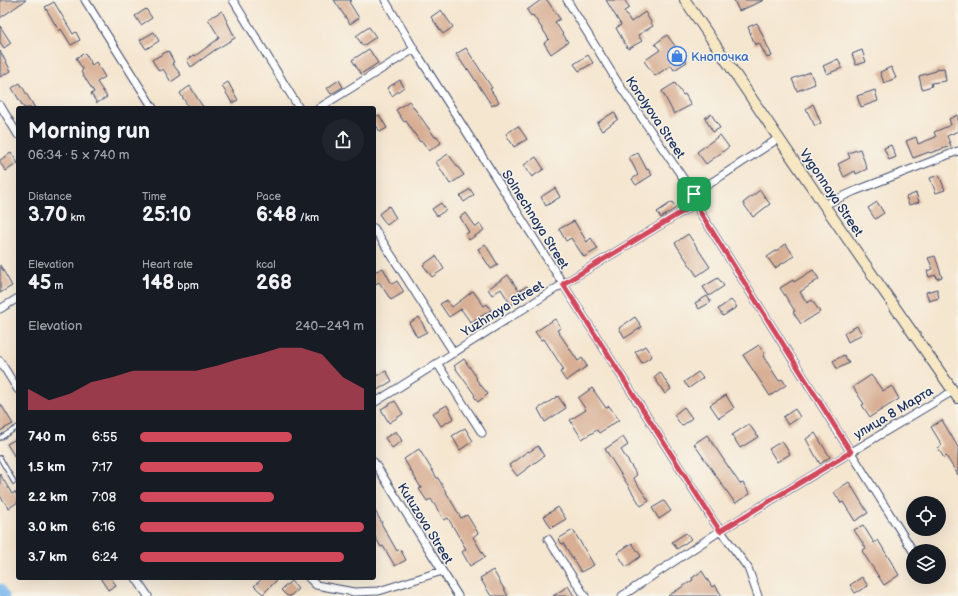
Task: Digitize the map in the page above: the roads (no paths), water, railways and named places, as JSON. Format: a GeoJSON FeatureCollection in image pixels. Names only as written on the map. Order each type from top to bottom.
{"type":"FeatureCollection","features":[{"type":"Feature","properties":{"kind":"street"},"geometry":{"type":"LineString","coordinates":[[85,0],[152,106]]}},
{"type":"Feature","properties":{"kind":"street"},"geometry":{"type":"LineString","coordinates":[[233,0],[298,106]]}},
{"type":"Feature","properties":{"kind":"street","name":"Solnechnaya Street"},"geometry":{"type":"LineString","coordinates":[[385,0],[414,49],[720,531],[748,568],[758,596]]}},
{"type":"Feature","properties":{"kind":"street","name":"Korolyova Street"},"geometry":{"type":"LineString","coordinates":[[567,0],[620,86],[694,194],[700,212],[909,544]]}},
{"type":"Feature","properties":{"kind":"street","name":"Vygonnaya Street"},"geometry":{"type":"LineString","coordinates":[[685,0],[824,205],[956,394]]}},
{"type":"Feature","properties":{"kind":"street"},"geometry":{"type":"LineString","coordinates":[[322,106],[414,49]]}},
{"type":"Feature","properties":{"kind":"street"},"geometry":{"type":"LineString","coordinates":[[0,105],[16,132]]}},
{"type":"Feature","properties":{"kind":"street","name":"Yuzhnaya Street"},"geometry":{"type":"LineString","coordinates":[[376,402],[563,284],[690,207],[694,194],[779,138]]}},
{"type":"Feature","properties":{"kind":"street"},"geometry":{"type":"LineString","coordinates":[[824,205],[855,191],[958,152]]}},
{"type":"Feature","properties":{"kind":"street"},"geometry":{"type":"LineString","coordinates":[[376,231],[454,353]]}},
{"type":"Feature","properties":{"kind":"street"},"geometry":{"type":"LineString","coordinates":[[0,309],[16,299]]}},
{"type":"Feature","properties":{"kind":"street"},"geometry":{"type":"LineString","coordinates":[[0,361],[16,387]]}},
{"type":"Feature","properties":{"kind":"street"},"geometry":{"type":"LineString","coordinates":[[437,363],[482,433]]}},
{"type":"Feature","properties":{"kind":"street","name":"улица 8 Марта"},"geometry":{"type":"LineString","coordinates":[[622,596],[720,531],[851,452],[956,394]]}},
{"type":"Feature","properties":{"kind":"street","name":"Kutuzova Street"},"geometry":{"type":"LineString","coordinates":[[376,465],[458,596]]}},
{"type":"Feature","properties":{"kind":"street"},"geometry":{"type":"LineString","coordinates":[[548,540],[585,596]]}},
{"type":"Feature","properties":{"kind":"street"},"geometry":{"type":"LineString","coordinates":[[311,580],[316,585],[354,592],[379,591],[442,571]]}},
{"type":"Feature","properties":{"kind":"street"},"geometry":{"type":"LineString","coordinates":[[137,580],[148,596]]}},
{"type":"Feature","properties":{"kind":"lane"},"geometry":{"type":"LineString","coordinates":[[0,438],[16,428]]}},
{"type":"Feature","properties":{"kind":"lane"},"geometry":{"type":"LineString","coordinates":[[0,458],[14,482]]}},
{"type":"Feature","properties":{"kind":"waterway"},"geometry":{"type":"LineString","coordinates":[[0,588],[5,596]]}},
{"type":"Feature","properties":{"kind":"place","name":"Кнопочка"},"geometry":{"type":"Point","coordinates":[677,56]}}]}
